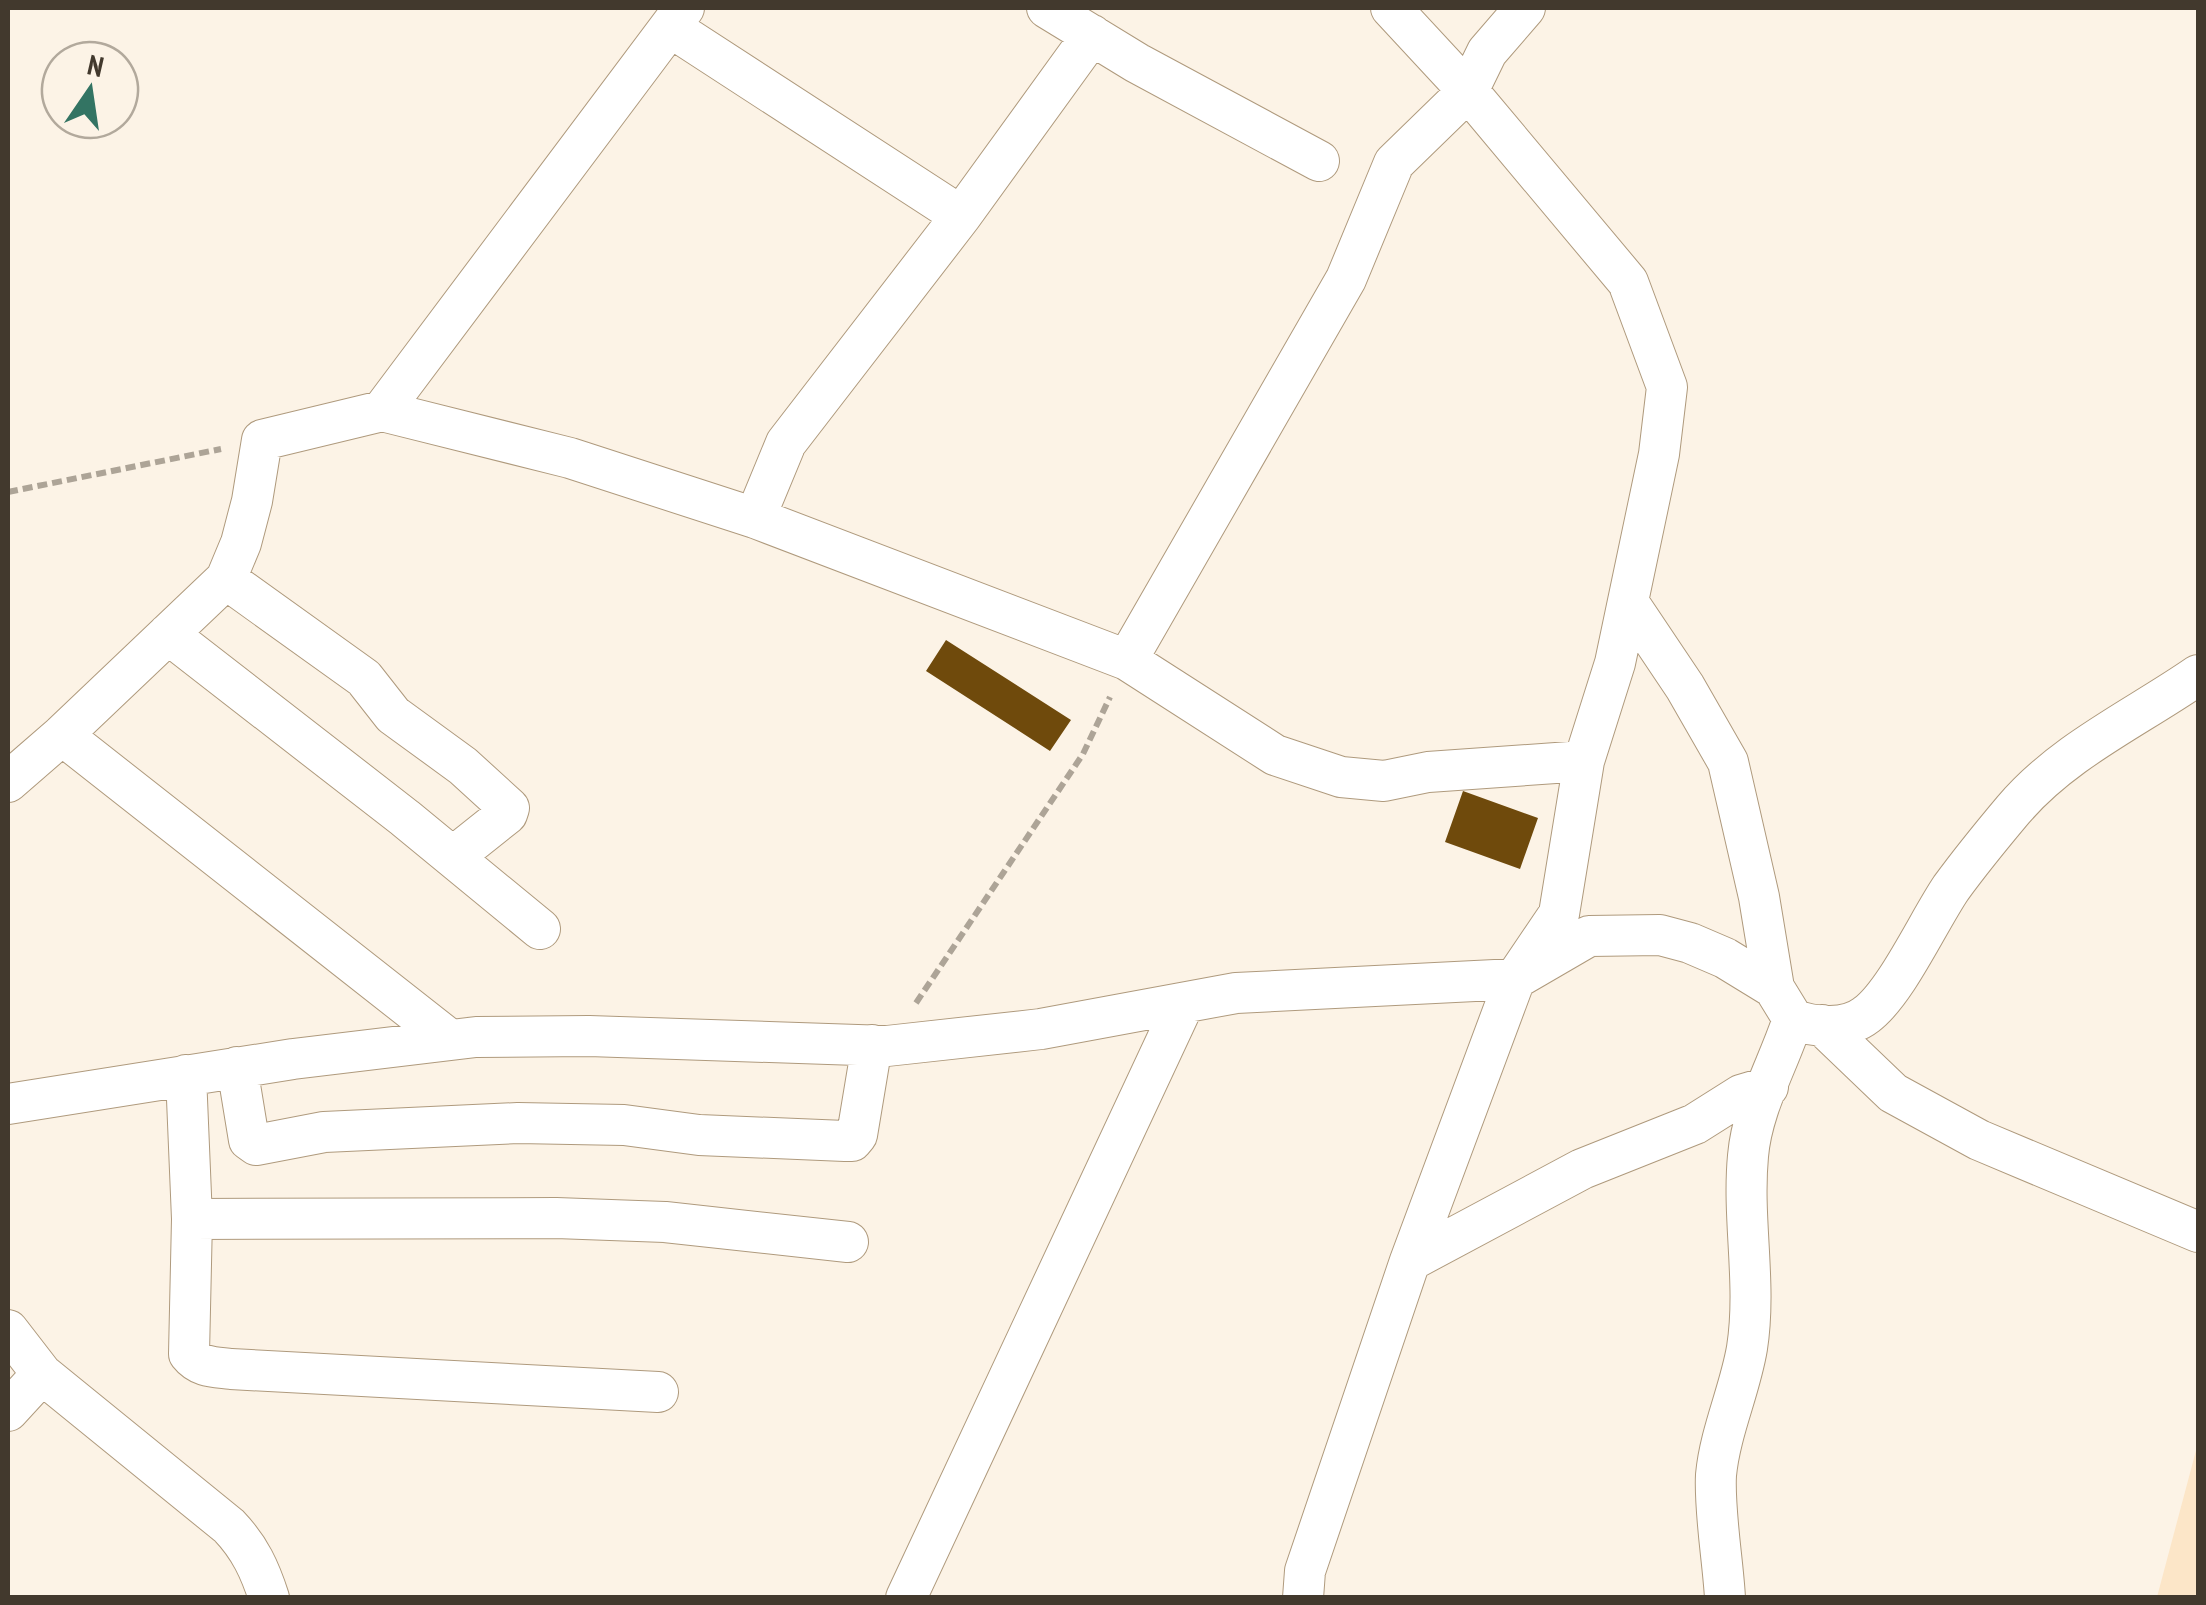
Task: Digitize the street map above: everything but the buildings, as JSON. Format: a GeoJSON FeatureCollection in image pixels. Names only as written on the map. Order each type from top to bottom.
{"type":"FeatureCollection","features":[{"type":"Feature","properties":{"kind":"street"},"geometry":{"type":"LineString","coordinates":[[1048,8],[1137,62],[1319,160]]}},
{"type":"Feature","properties":{"kind":"street"},"geometry":{"type":"LineString","coordinates":[[1303,1598],[1304,1571],[1410,1261],[1514,980],[1558,914],[1584,761],[1615,663],[1628,602],[1664,422],[1667,386],[1628,282],[1468,92],[1391,8]]}},
{"type":"Feature","properties":{"kind":"street"},"geometry":{"type":"LineString","coordinates":[[1128,660],[1346,279],[1394,163],[1468,92],[1486,52],[1526,8]]}},
{"type":"Feature","properties":{"kind":"street"},"geometry":{"type":"LineString","coordinates":[[382,411],[677,17],[961,216]]}},
{"type":"Feature","properties":{"kind":"street"},"geometry":{"type":"LineString","coordinates":[[755,518],[786,443],[961,216],[1092,35]]}},
{"type":"Feature","properties":{"kind":"street"},"geometry":{"type":"LineString","coordinates":[[8,782],[226,578],[238,553],[252,501],[262,440],[382,411],[570,458],[755,518],[1128,660],[1275,756],[1341,777],[1384,781],[1428,772],[1584,761]]}},
{"type":"Feature","properties":{"kind":"street"},"geometry":{"type":"LineString","coordinates":[[226,578],[364,678],[393,715],[463,766],[509,808],[508,814],[453,857]]}},
{"type":"Feature","properties":{"kind":"street"},"geometry":{"type":"LineString","coordinates":[[1628,602],[1685,687],[1728,762],[1759,898],[1796,1010],[1768,1088],[1758,1104],[1748,1152],[1746,1186],[1752,1271],[1747,1349],[1716,1475],[1725,1598]]}},
{"type":"Feature","properties":{"kind":"street"},"geometry":{"type":"LineString","coordinates":[[168,634],[540,929]]}},
{"type":"Feature","properties":{"kind":"street"},"geometry":{"type":"LineString","coordinates":[[1796,1010],[1851,1024],[1866,1016],[1882,1000],[1952,887],[2015,807],[2062,763],[2198,675]]}},
{"type":"Feature","properties":{"kind":"street"},"geometry":{"type":"LineString","coordinates":[[62,735],[450,1040]]}},
{"type":"Feature","properties":{"kind":"street"},"geometry":{"type":"LineString","coordinates":[[8,1104],[237,1067],[450,1040],[589,1036],[880,1045],[1041,1029],[1236,994],[1514,980],[1590,936],[1660,936],[1690,942],[1725,958],[1796,1010],[1893,1093],[1962,1130],[2198,1232]]}},
{"type":"Feature","properties":{"kind":"street"},"geometry":{"type":"LineString","coordinates":[[906,1598],[1184,1003]]}},
{"type":"Feature","properties":{"kind":"street"},"geometry":{"type":"LineString","coordinates":[[237,1067],[248,1140],[256,1145],[324,1132],[518,1123],[624,1125],[699,1135],[852,1141],[857,1136],[880,1045]]}},
{"type":"Feature","properties":{"kind":"street"},"geometry":{"type":"LineString","coordinates":[[186,1075],[192,1219],[189,1354],[195,1362],[208,1367],[658,1392]]}},
{"type":"Feature","properties":{"kind":"street"},"geometry":{"type":"LineString","coordinates":[[1410,1261],[1582,1169],[1695,1124],[1740,1095],[1768,1088]]}},
{"type":"Feature","properties":{"kind":"street"},"geometry":{"type":"LineString","coordinates":[[192,1219],[556,1218],[664,1222],[848,1242]]}},
{"type":"Feature","properties":{"kind":"street"},"geometry":{"type":"LineString","coordinates":[[8,1330],[42,1374],[229,1526],[258,1566],[269,1598]]}},
{"type":"Feature","properties":{"kind":"street"},"geometry":{"type":"LineString","coordinates":[[8,1411],[42,1374]]}},
{"type":"Feature","properties":{"kind":"path"},"geometry":{"type":"LineString","coordinates":[[8,492],[262,440]]}},
{"type":"Feature","properties":{"kind":"path"},"geometry":{"type":"LineString","coordinates":[[880,1045],[1083,754],[1128,660]]}},
{"type":"Feature","properties":{"kind":"shaded area"},"geometry":{"type":"Polygon","coordinates":[[[2198,1443],[2198,1597],[2157,1597],[2198,1443]]]}}]}
